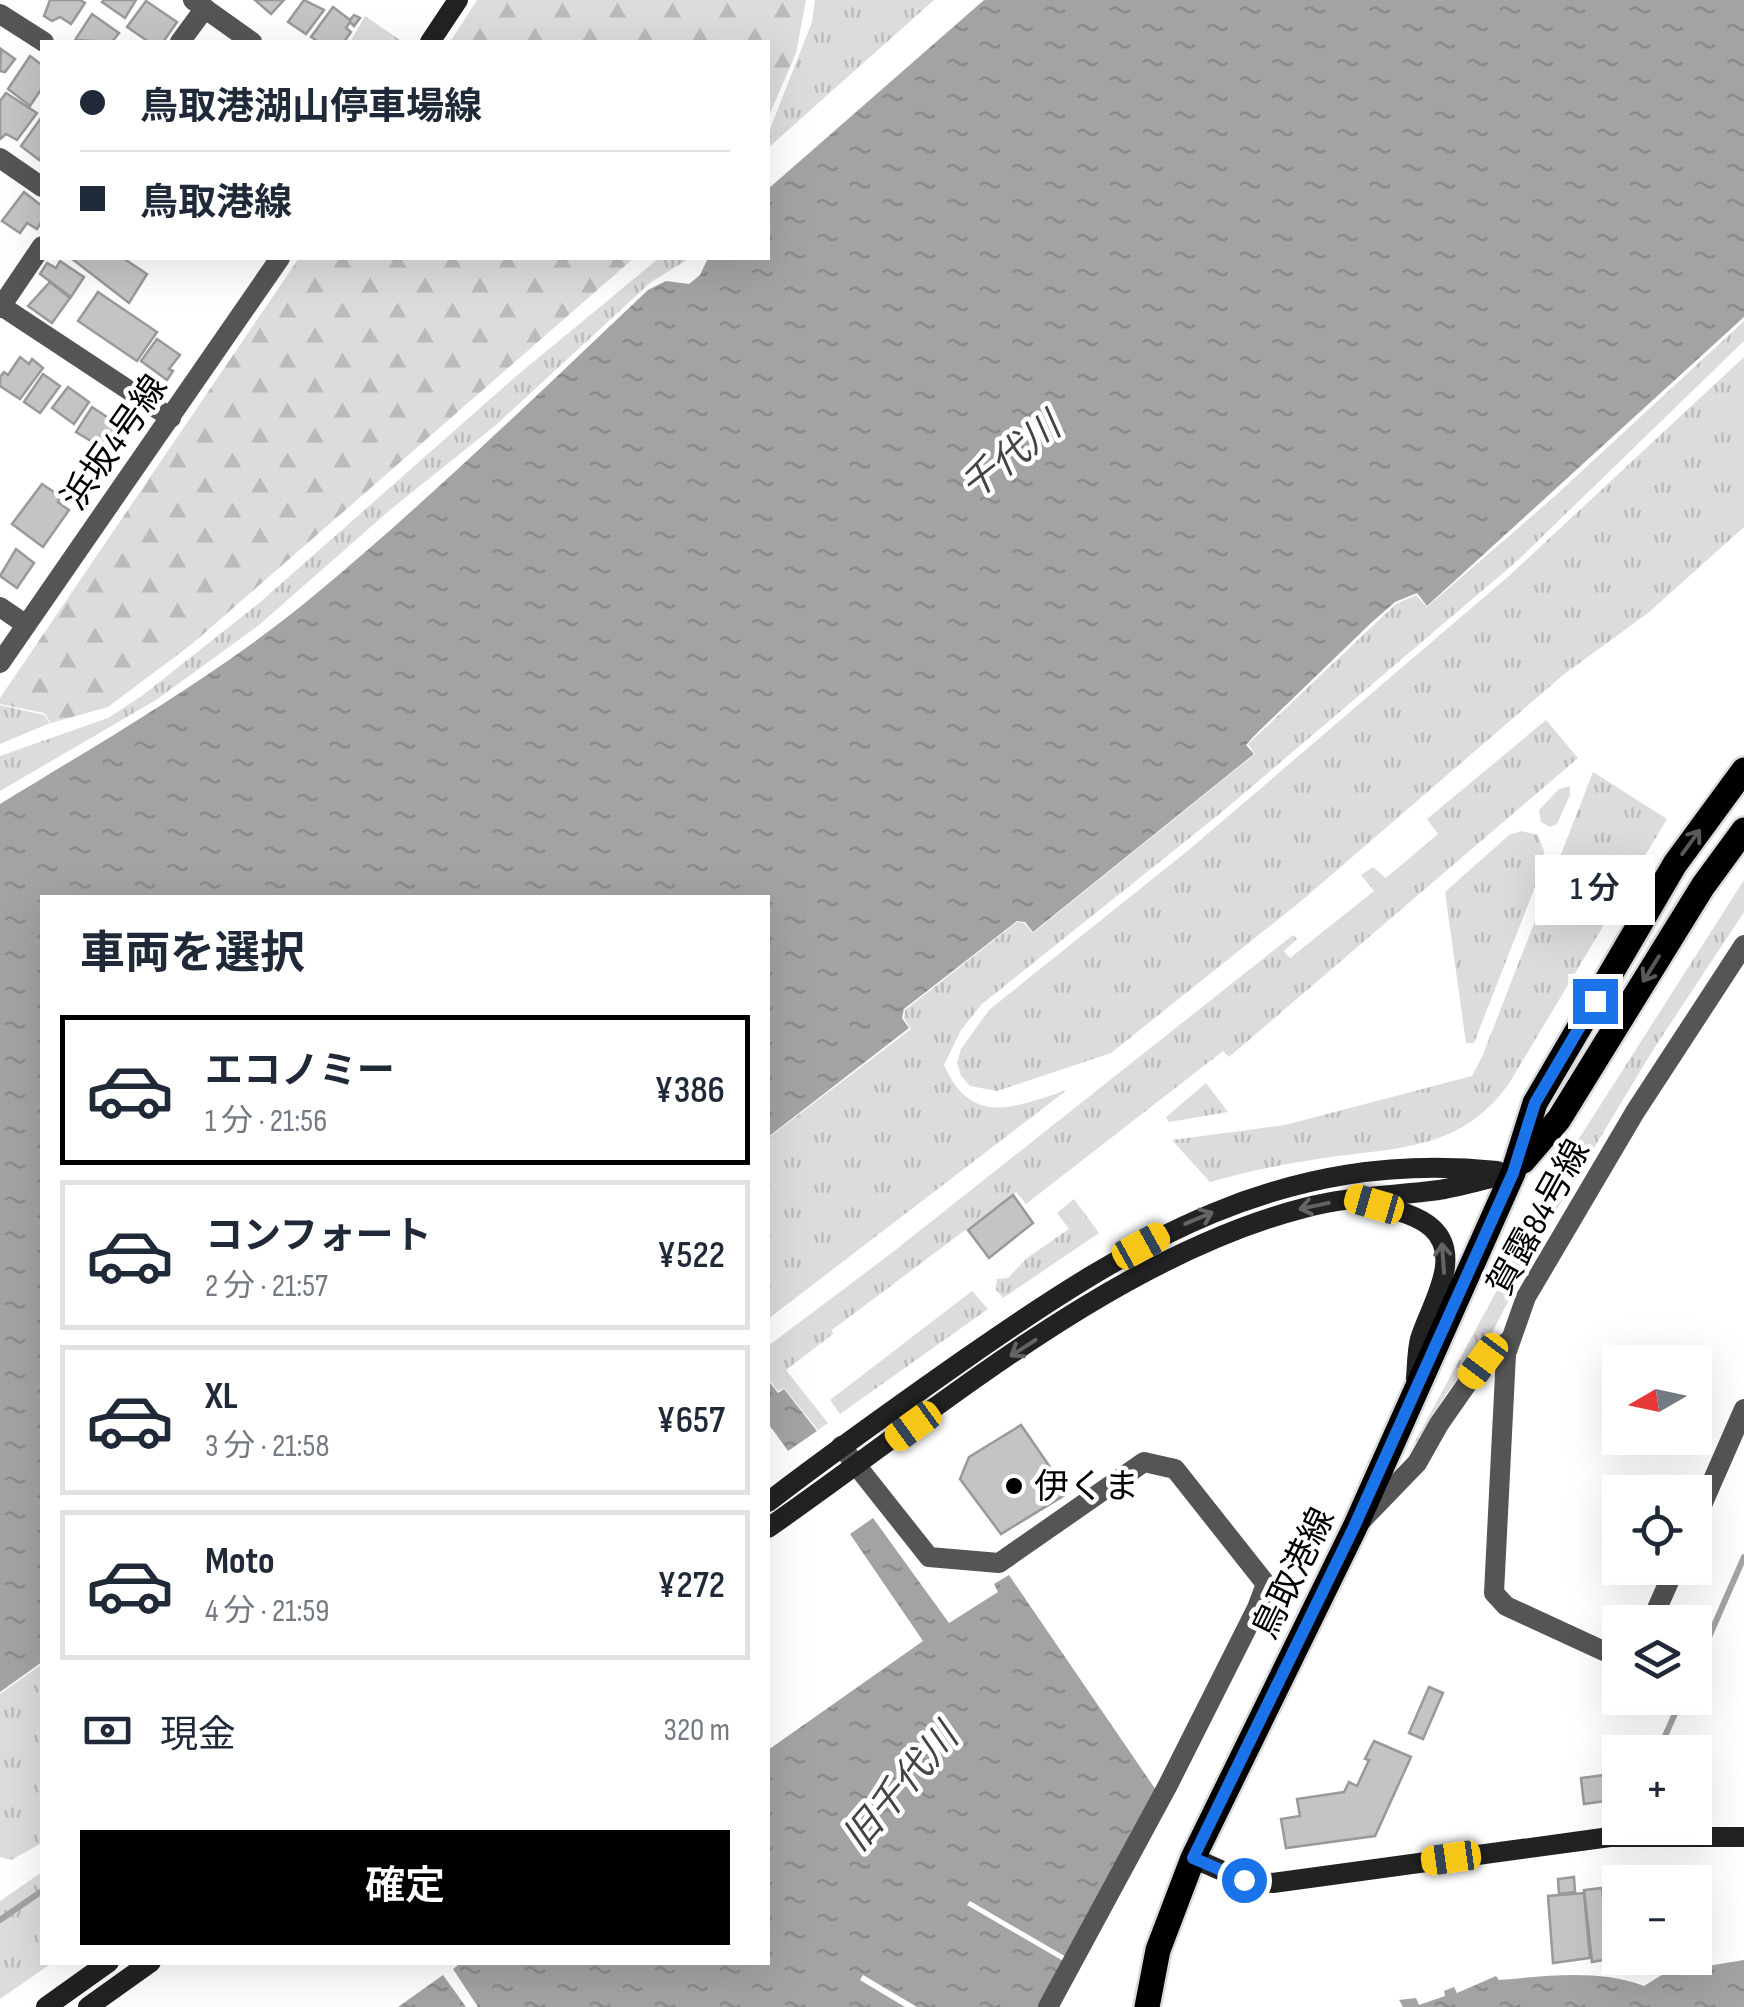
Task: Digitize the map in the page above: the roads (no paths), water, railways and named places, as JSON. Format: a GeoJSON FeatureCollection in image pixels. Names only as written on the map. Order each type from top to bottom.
{"type":"FeatureCollection","features":[{"type":"Feature","properties":{"kind":"main road","name":"鳥取港線"},"geometry":{"type":"LineString","coordinates":[[1147,2007],[1158,1950],[1193,1858],[1354,1527],[1513,1173],[1535,1103],[1675,864],[1744,770]]}},
{"type":"Feature","properties":{"kind":"main road","name":"鳥取港線"},"geometry":{"type":"LineString","coordinates":[[1513,1173],[1559,1118],[1693,902],[1744,830]]}},
{"type":"Feature","properties":{"kind":"street"},"geometry":{"type":"LineString","coordinates":[[431,40],[458,0]]}},
{"type":"Feature","properties":{"kind":"street"},"geometry":{"type":"LineString","coordinates":[[181,40],[199,4],[249,40]]}},
{"type":"Feature","properties":{"kind":"street"},"geometry":{"type":"LineString","coordinates":[[0,14],[41,40]]}},
{"type":"Feature","properties":{"kind":"street"},"geometry":{"type":"LineString","coordinates":[[0,158],[40,186]]}},
{"type":"Feature","properties":{"kind":"street"},"geometry":{"type":"LineString","coordinates":[[40,249],[0,306],[171,418]]}},
{"type":"Feature","properties":{"kind":"street","name":"浜坂4号線"},"geometry":{"type":"LineString","coordinates":[[0,663],[279,260]]}},
{"type":"Feature","properties":{"kind":"street"},"geometry":{"type":"LineString","coordinates":[[0,606],[25,624]]}},
{"type":"Feature","properties":{"kind":"street","name":"賀露84号線"},"geometry":{"type":"LineString","coordinates":[[1602,1650],[1506,1606],[1494,1593],[1506,1354],[1526,1297],[1625,1128],[1744,945]]}},
{"type":"Feature","properties":{"kind":"street"},"geometry":{"type":"LineString","coordinates":[[770,1500],[1035,1310],[1167,1232],[1290,1185],[1443,1166],[1513,1173]]}},
{"type":"Feature","properties":{"kind":"street"},"geometry":{"type":"LineString","coordinates":[[770,1527],[998,1364],[1142,1271],[1205,1242],[1304,1208],[1354,1198],[1441,1189],[1513,1173]]}},
{"type":"Feature","properties":{"kind":"street"},"geometry":{"type":"LineString","coordinates":[[1354,1198],[1395,1210],[1431,1227],[1445,1246],[1444,1275],[1419,1342],[1416,1385]]}},
{"type":"Feature","properties":{"kind":"street"},"geometry":{"type":"LineString","coordinates":[[1354,1527],[1417,1463],[1483,1361],[1511,1339]]}},
{"type":"Feature","properties":{"kind":"street"},"geometry":{"type":"LineString","coordinates":[[1712,1483],[1744,1410]]}},
{"type":"Feature","properties":{"kind":"street"},"geometry":{"type":"LineString","coordinates":[[841,1446],[928,1557],[999,1563],[1144,1462],[1175,1469],[1266,1584],[1168,1784],[1048,2007]]}},
{"type":"Feature","properties":{"kind":"street"},"geometry":{"type":"LineString","coordinates":[[1193,1858],[1244,1880],[1272,1882],[1610,1838],[1744,1837]]}},
{"type":"Feature","properties":{"kind":"street"},"geometry":{"type":"LineString","coordinates":[[46,2007],[106,1965]]}},
{"type":"Feature","properties":{"kind":"street"},"geometry":{"type":"LineString","coordinates":[[88,2007],[147,1965]]}},
{"type":"Feature","properties":{"kind":"water","name":"千代川"},"geometry":{"type":"Polygon","coordinates":[[[984,0],[1744,0],[1744,317],[1427,606],[1417,593],[1395,602],[1371,623],[1254,736],[1246,745],[1254,754],[1033,932],[1025,922],[1017,921],[904,1009],[902,1018],[909,1028],[770,1135],[770,895],[40,895],[40,1663],[0,1692],[0,804],[199,680],[311,598],[440,485],[648,290],[666,281],[689,284],[700,275],[707,260],[770,260],[770,187],[984,0]]]}},
{"type":"Feature","properties":{"kind":"water"},"geometry":{"type":"Polygon","coordinates":[[[770,1383],[778,1393],[784,1389],[817,1431],[788,1451],[770,1426],[770,1383]]]}},
{"type":"Feature","properties":{"kind":"water","name":"旧千代川"},"geometry":{"type":"Polygon","coordinates":[[[873,1518],[949,1623],[998,1592],[994,1584],[1009,1575],[1158,1793],[1068,1958],[970,1901],[967,1905],[1065,1962],[1039,2007],[917,2007],[863,1975],[860,1980],[905,2007],[478,2007],[453,1969],[458,1965],[770,1965],[770,1749],[923,1641],[850,1534],[873,1518]]]}},
{"type":"Feature","properties":{"kind":"water"},"geometry":{"type":"Polygon","coordinates":[[[1744,1960],[1744,2007],[1403,2007],[1399,2000],[1416,1998],[1419,2005],[1445,1996],[1444,1991],[1454,1987],[1457,1993],[1496,1976],[1499,1980],[1609,1977],[1644,1986],[1662,1975],[1712,1975],[1712,1965],[1744,1960]]]}},
{"type":"Feature","properties":{"kind":"water"},"geometry":{"type":"Polygon","coordinates":[[[443,1975],[466,2007],[398,2007],[443,1975]]]}},
{"type":"Feature","properties":{"kind":"waterway"},"geometry":{"type":"LineString","coordinates":[[1712,1630],[1744,1557]]}},
{"type":"Feature","properties":{"kind":"waterway"},"geometry":{"type":"LineString","coordinates":[[1665,1735],[1674,1715]]}},
{"type":"Feature","properties":{"kind":"waterway"},"geometry":{"type":"LineString","coordinates":[[0,1920],[40,1892]]}},
{"type":"Feature","properties":{"kind":"place","name":"伊くま"},"geometry":{"type":"Point","coordinates":[1014,1486]}}]}
